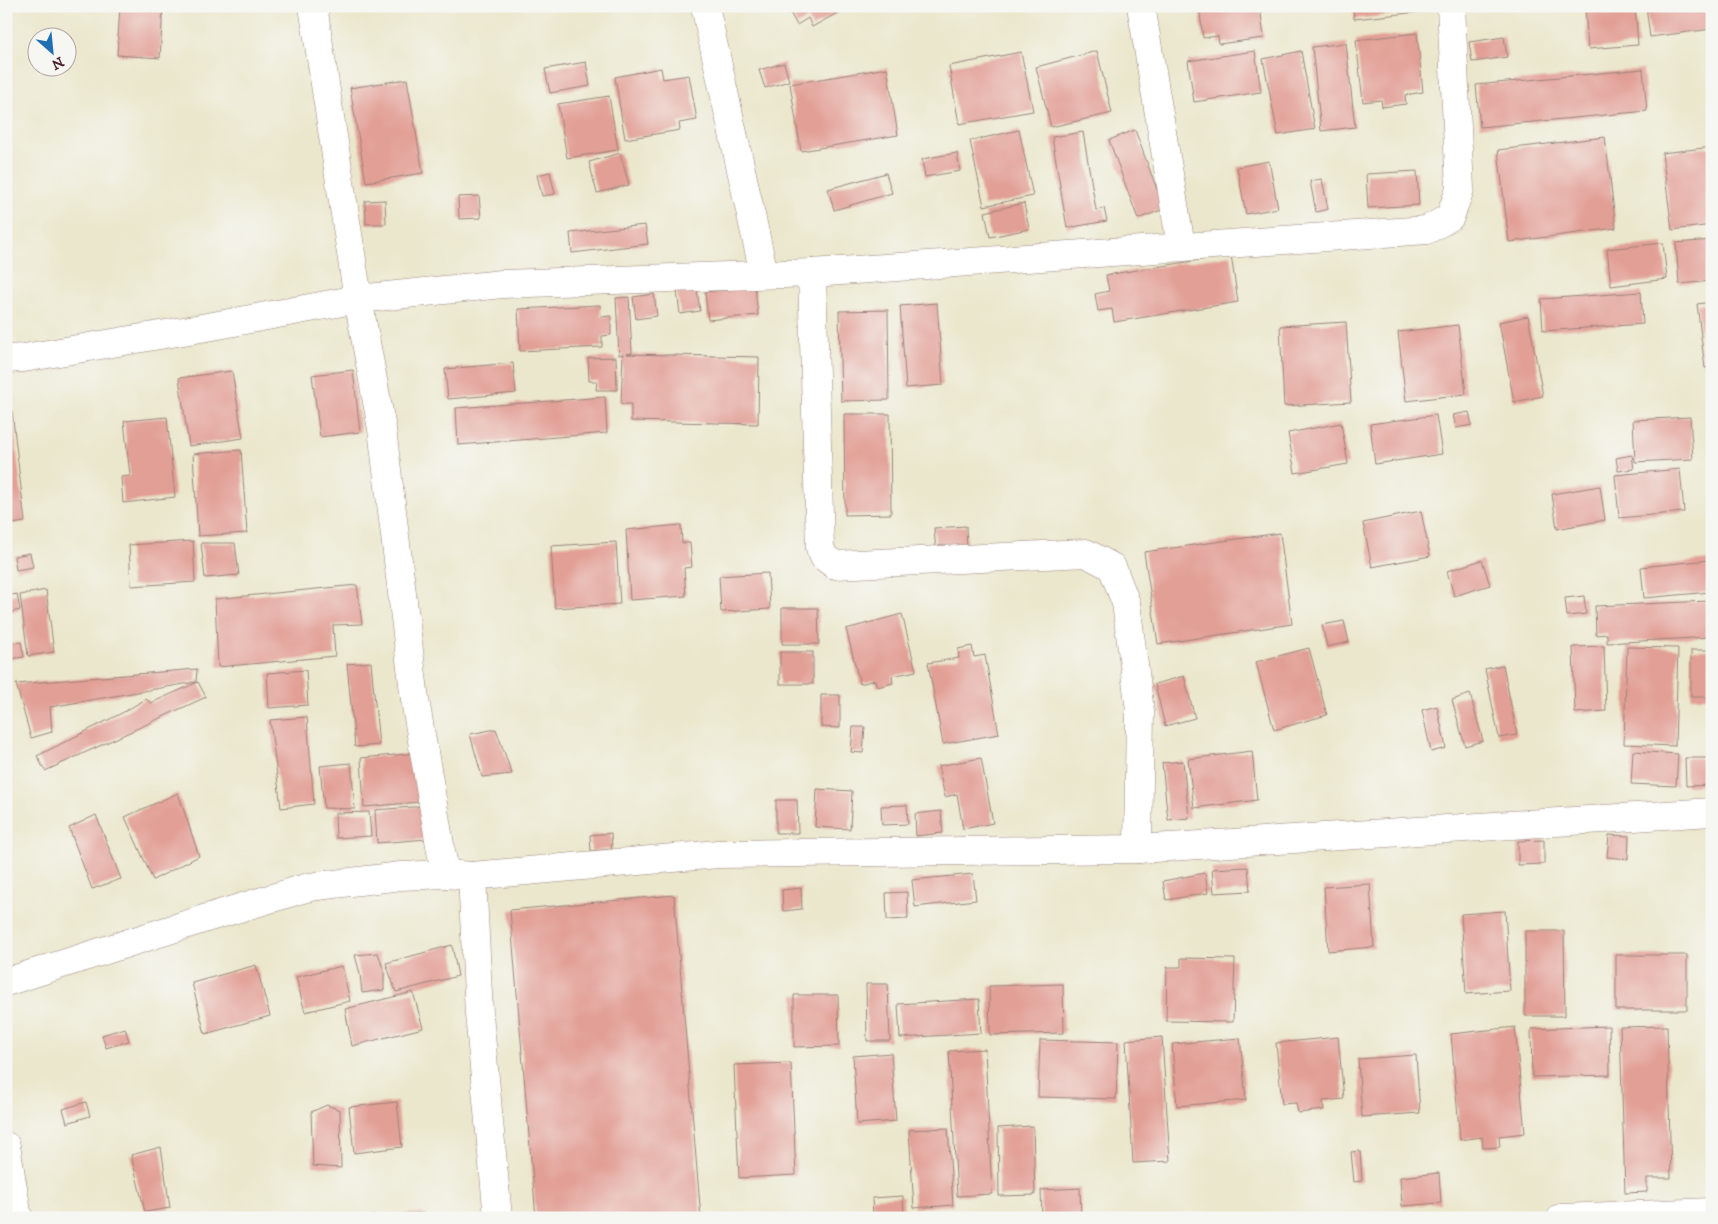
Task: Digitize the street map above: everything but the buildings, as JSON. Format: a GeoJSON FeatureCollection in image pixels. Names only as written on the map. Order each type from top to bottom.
{"type":"FeatureCollection","features":[{"type":"Feature","properties":{"kind":"street"},"geometry":{"type":"LineString","coordinates":[[314,6],[358,299],[382,429],[415,700],[445,874]]}},
{"type":"Feature","properties":{"kind":"street"},"geometry":{"type":"LineString","coordinates":[[705,6],[764,274]]}},
{"type":"Feature","properties":{"kind":"street"},"geometry":{"type":"LineString","coordinates":[[1141,6],[1181,246]]}},
{"type":"Feature","properties":{"kind":"street"},"geometry":{"type":"LineString","coordinates":[[6,359],[24,358],[213,326],[358,299],[502,284],[812,273],[1427,230],[1450,217],[1460,189],[1452,6]]}},
{"type":"Feature","properties":{"kind":"street"},"geometry":{"type":"LineString","coordinates":[[812,273],[820,548],[824,557],[835,565],[1086,553],[1112,567],[1126,604],[1140,711],[1138,849]]}},
{"type":"Feature","properties":{"kind":"street"},"geometry":{"type":"LineString","coordinates":[[6,982],[309,887],[402,876],[445,874],[472,876],[718,854],[1138,849],[1712,812]]}},
{"type":"Feature","properties":{"kind":"street"},"geometry":{"type":"LineString","coordinates":[[472,876],[479,1014],[498,1218]]}},
{"type":"Feature","properties":{"kind":"street"},"geometry":{"type":"LineString","coordinates":[[6,1146],[18,1218]]}},
{"type":"Feature","properties":{"kind":"street"},"geometry":{"type":"LineString","coordinates":[[1561,1218],[1712,1212]]}}]}
